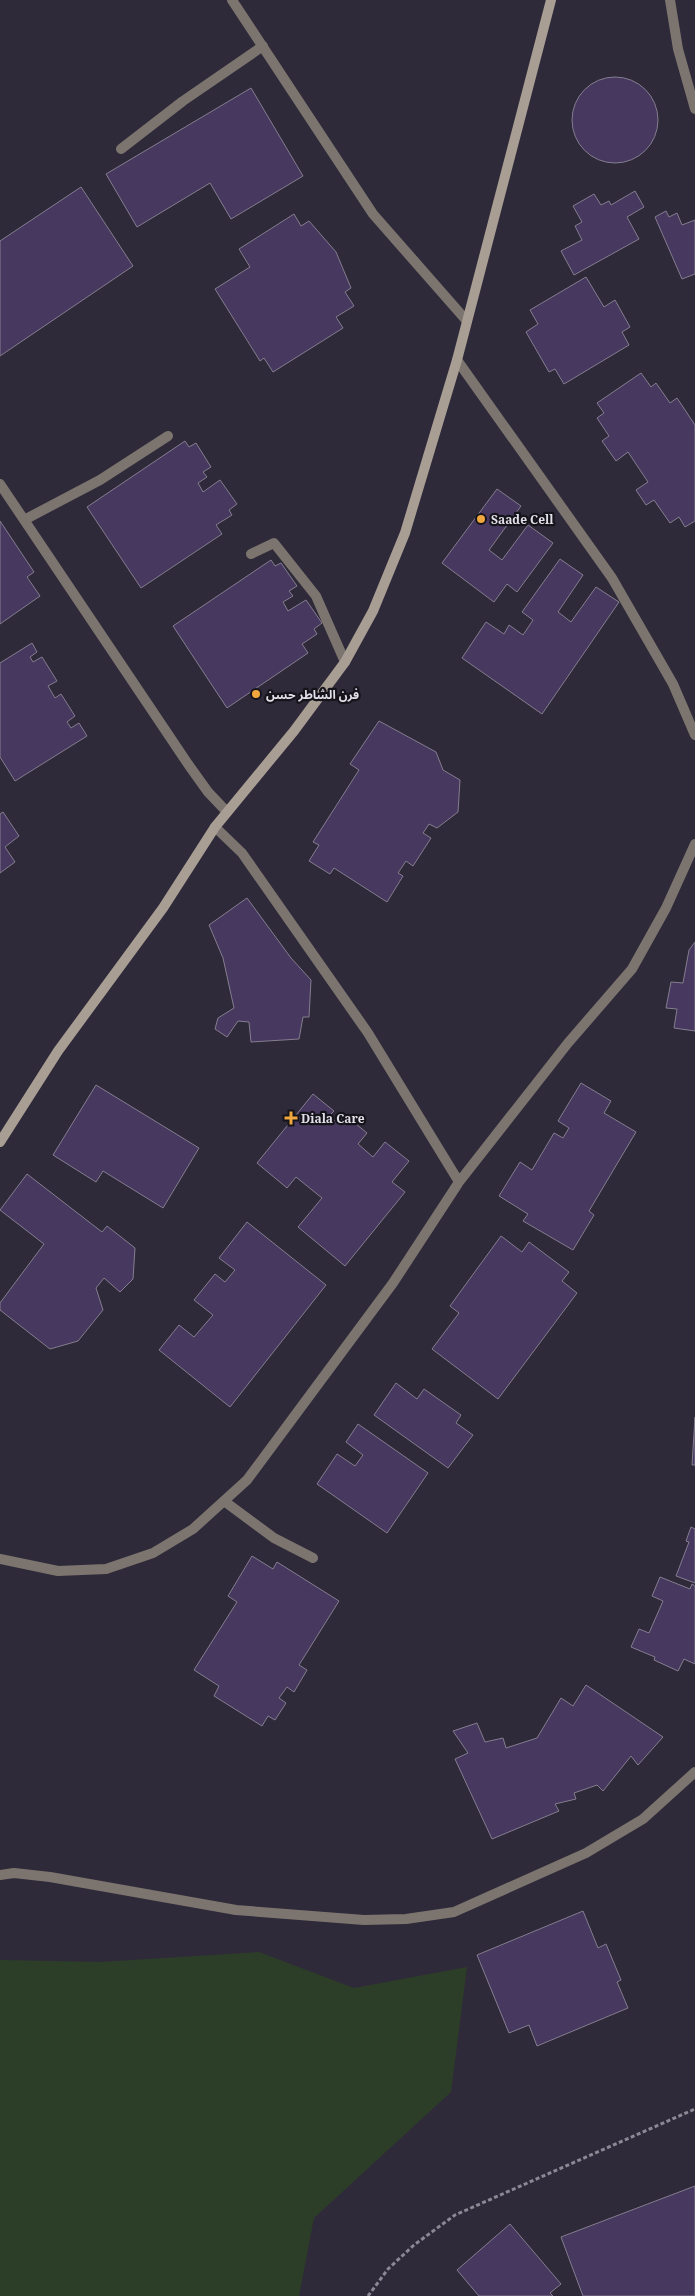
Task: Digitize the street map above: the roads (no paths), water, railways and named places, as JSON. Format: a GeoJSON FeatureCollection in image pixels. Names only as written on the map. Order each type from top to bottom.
{"type":"FeatureCollection","features":[{"type":"Feature","properties":{"kind":"street"},"geometry":{"type":"LineString","coordinates":[[232,0],[372,214],[466,320]]}},
{"type":"Feature","properties":{"kind":"street"},"geometry":{"type":"LineString","coordinates":[[0,1142],[58,1051],[158,916],[215,826],[294,731],[346,662],[373,611],[405,533],[457,360],[551,0]]}},
{"type":"Feature","properties":{"kind":"street"},"geometry":{"type":"LineString","coordinates":[[670,0],[678,49],[695,109]]}},
{"type":"Feature","properties":{"kind":"street"},"geometry":{"type":"LineString","coordinates":[[121,149],[183,101],[263,46]]}},
{"type":"Feature","properties":{"kind":"street"},"geometry":{"type":"LineString","coordinates":[[457,360],[612,578],[673,684],[695,735]]}},
{"type":"Feature","properties":{"kind":"street"},"geometry":{"type":"LineString","coordinates":[[24,520],[100,480],[168,436]]}},
{"type":"Feature","properties":{"kind":"street"},"geometry":{"type":"LineString","coordinates":[[0,484],[188,764],[208,792],[227,812]]}},
{"type":"Feature","properties":{"kind":"street"},"geometry":{"type":"LineString","coordinates":[[251,554],[274,543],[316,596],[346,662]]}},
{"type":"Feature","properties":{"kind":"street"},"geometry":{"type":"LineString","coordinates":[[215,826],[242,853],[363,1025],[459,1182]]}},
{"type":"Feature","properties":{"kind":"street"},"geometry":{"type":"LineString","coordinates":[[0,1559],[58,1571],[106,1569],[153,1553],[193,1530],[247,1480],[388,1290],[459,1182],[568,1043],[632,969],[666,908],[695,844]]}},
{"type":"Feature","properties":{"kind":"street"},"geometry":{"type":"LineString","coordinates":[[224,1501],[274,1538],[314,1558]]}},
{"type":"Feature","properties":{"kind":"street"},"geometry":{"type":"LineString","coordinates":[[0,1874],[14,1873],[50,1877],[236,1910],[364,1920],[416,1918],[454,1912],[586,1853],[643,1819],[695,1772]]}},
{"type":"Feature","properties":{"kind":"place","name":"Saade Cell"},"geometry":{"type":"Point","coordinates":[481,519]}},
{"type":"Feature","properties":{"kind":"place","name":"فرن الشاطر حسن"},"geometry":{"type":"Point","coordinates":[256,694]}},
{"type":"Feature","properties":{"kind":"place","name":"Diala Care"},"geometry":{"type":"Point","coordinates":[291,1118]}}]}
